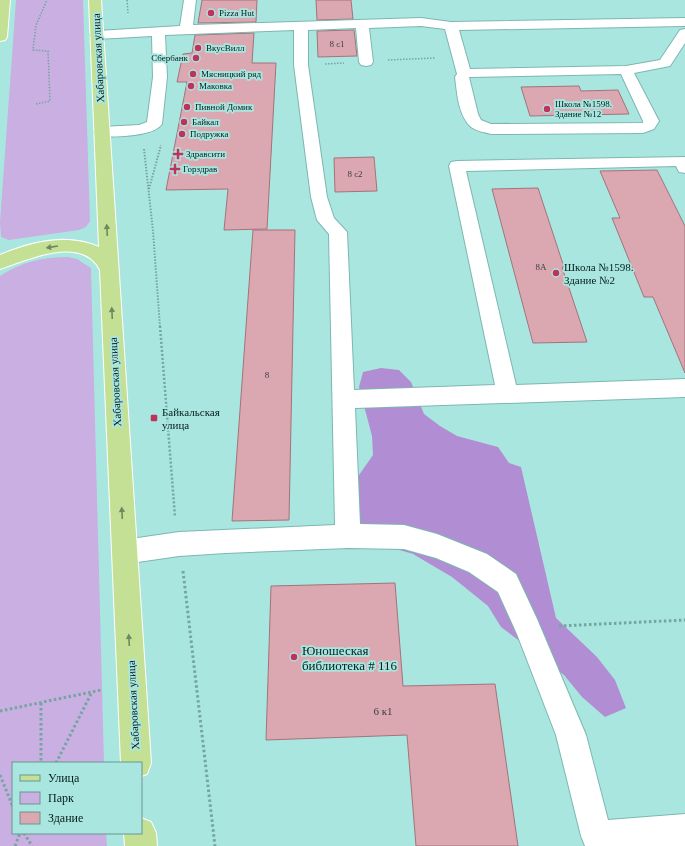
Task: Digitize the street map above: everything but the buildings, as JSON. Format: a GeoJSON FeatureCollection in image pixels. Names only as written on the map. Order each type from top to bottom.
{"type":"FeatureCollection","features":[{"type":"Feature","properties":{"kind":"main road"},"geometry":{"type":"LineString","coordinates":[[0,37],[4,0]]}},
{"type":"Feature","properties":{"kind":"main road","name":"Хабаровская улица"},"geometry":{"type":"LineString","coordinates":[[94,0],[136,762]]}},
{"type":"Feature","properties":{"kind":"main road"},"geometry":{"type":"LineString","coordinates":[[0,262],[35,250],[61,246],[84,247],[101,254],[110,269]]}},
{"type":"Feature","properties":{"kind":"main road"},"geometry":{"type":"LineString","coordinates":[[140,834],[141,846]]}},
{"type":"Feature","properties":{"kind":"lane"},"geometry":{"type":"LineString","coordinates":[[186,30],[190,0]]}},
{"type":"Feature","properties":{"kind":"lane"},"geometry":{"type":"LineString","coordinates":[[97,35],[158,31],[362,23],[421,22],[451,26],[685,22]]}},
{"type":"Feature","properties":{"kind":"lane"},"geometry":{"type":"LineString","coordinates":[[362,23],[366,62]]}},
{"type":"Feature","properties":{"kind":"lane"},"geometry":{"type":"LineString","coordinates":[[301,26],[301,65],[319,197],[326,220],[338,232],[348,536]]}},
{"type":"Feature","properties":{"kind":"lane"},"geometry":{"type":"LineString","coordinates":[[451,26],[464,74],[462,77],[472,116],[475,122],[491,129],[642,128],[649,126],[651,121],[626,70]]}},
{"type":"Feature","properties":{"kind":"lane"},"geometry":{"type":"LineString","coordinates":[[102,132],[142,129],[154,124],[160,77],[158,31]]}},
{"type":"Feature","properties":{"kind":"lane"},"geometry":{"type":"LineString","coordinates":[[464,74],[474,72],[626,70],[666,63],[685,33]]}},
{"type":"Feature","properties":{"kind":"lane"},"geometry":{"type":"LineString","coordinates":[[508,394],[457,166],[681,161],[685,168]]}},
{"type":"Feature","properties":{"kind":"lane"},"geometry":{"type":"LineString","coordinates":[[344,399],[685,388]]}},
{"type":"Feature","properties":{"kind":"lane"},"geometry":{"type":"LineString","coordinates":[[124,552],[179,544],[348,536],[404,537],[437,546],[478,563],[507,583],[528,628],[571,735],[597,841],[685,830]]}},
{"type":"Feature","properties":{"kind":"path"},"geometry":{"type":"LineString","coordinates":[[36,104],[50,101],[48,51],[33,50],[36,26],[47,0]]}},
{"type":"Feature","properties":{"kind":"path"},"geometry":{"type":"LineString","coordinates":[[127,0],[130,33]]}},
{"type":"Feature","properties":{"kind":"path"},"geometry":{"type":"LineString","coordinates":[[142,129],[149,192],[174,511],[215,846]]}},
{"type":"Feature","properties":{"kind":"path"},"geometry":{"type":"LineString","coordinates":[[149,192],[162,139]]}},
{"type":"Feature","properties":{"kind":"path"},"geometry":{"type":"LineString","coordinates":[[528,628],[685,620]]}},
{"type":"Feature","properties":{"kind":"path"},"geometry":{"type":"LineString","coordinates":[[0,711],[102,690]]}},
{"type":"Feature","properties":{"kind":"path"},"geometry":{"type":"LineString","coordinates":[[57,762],[92,692]]}},
{"type":"Feature","properties":{"kind":"path"},"geometry":{"type":"LineString","coordinates":[[41,703],[41,762]]}},
{"type":"Feature","properties":{"kind":"path"},"geometry":{"type":"LineString","coordinates":[[0,775],[12,805]]}},
{"type":"Feature","properties":{"kind":"path"},"geometry":{"type":"LineString","coordinates":[[15,846],[20,834]]}},
{"type":"Feature","properties":{"kind":"path"},"geometry":{"type":"LineString","coordinates":[[25,834],[32,846]]}},
{"type":"Feature","properties":{"kind":"green space"},"geometry":{"type":"Polygon","coordinates":[[[16,0],[83,0],[90,221],[86,227],[79,230],[9,240],[1,237],[0,222],[16,0]]]}},
{"type":"Feature","properties":{"kind":"green space"},"geometry":{"type":"Polygon","coordinates":[[[68,257],[77,259],[91,268],[104,762],[12,762],[12,834],[106,834],[107,846],[0,846],[0,276],[16,267],[32,261],[68,257]]]}},
{"type":"Feature","properties":{"kind":"shaded area"},"geometry":{"type":"Polygon","coordinates":[[[381,368],[399,370],[411,382],[424,414],[440,426],[457,436],[498,447],[509,463],[521,467],[556,618],[597,657],[615,680],[626,708],[605,717],[582,697],[564,675],[501,627],[488,606],[452,577],[413,554],[393,548],[373,538],[359,522],[352,485],[373,455],[372,436],[359,387],[363,372],[381,368]]]}},
{"type":"Feature","properties":{"kind":"place","name":"Pizza Hut"},"geometry":{"type":"Point","coordinates":[211,13]}},
{"type":"Feature","properties":{"kind":"place","name":"ВкусВилл"},"geometry":{"type":"Point","coordinates":[198,48]}},
{"type":"Feature","properties":{"kind":"place","name":"Сбербанк"},"geometry":{"type":"Point","coordinates":[196,58]}},
{"type":"Feature","properties":{"kind":"place","name":"Мясницкий ряд"},"geometry":{"type":"Point","coordinates":[193,74]}},
{"type":"Feature","properties":{"kind":"place","name":"Маковка"},"geometry":{"type":"Point","coordinates":[191,86]}},
{"type":"Feature","properties":{"kind":"place","name":"Пивной Домик"},"geometry":{"type":"Point","coordinates":[187,107]}},
{"type":"Feature","properties":{"kind":"place","name":"Школа №1598. Здание №12"},"geometry":{"type":"Point","coordinates":[547,109]}},
{"type":"Feature","properties":{"kind":"place","name":"Байкал"},"geometry":{"type":"Point","coordinates":[184,122]}},
{"type":"Feature","properties":{"kind":"place","name":"Подружка"},"geometry":{"type":"Point","coordinates":[182,134]}},
{"type":"Feature","properties":{"kind":"place","name":"Здравсити"},"geometry":{"type":"Point","coordinates":[178,154]}},
{"type":"Feature","properties":{"kind":"place","name":"Горздрав"},"geometry":{"type":"Point","coordinates":[175,169]}},
{"type":"Feature","properties":{"kind":"place","name":"Школа №1598. Здание №2"},"geometry":{"type":"Point","coordinates":[556,273]}},
{"type":"Feature","properties":{"kind":"place","name":"Байкальская улица"},"geometry":{"type":"Point","coordinates":[154,418]}},
{"type":"Feature","properties":{"kind":"place","name":"Юношеская библиотека # 116"},"geometry":{"type":"Point","coordinates":[294,657]}}]}
